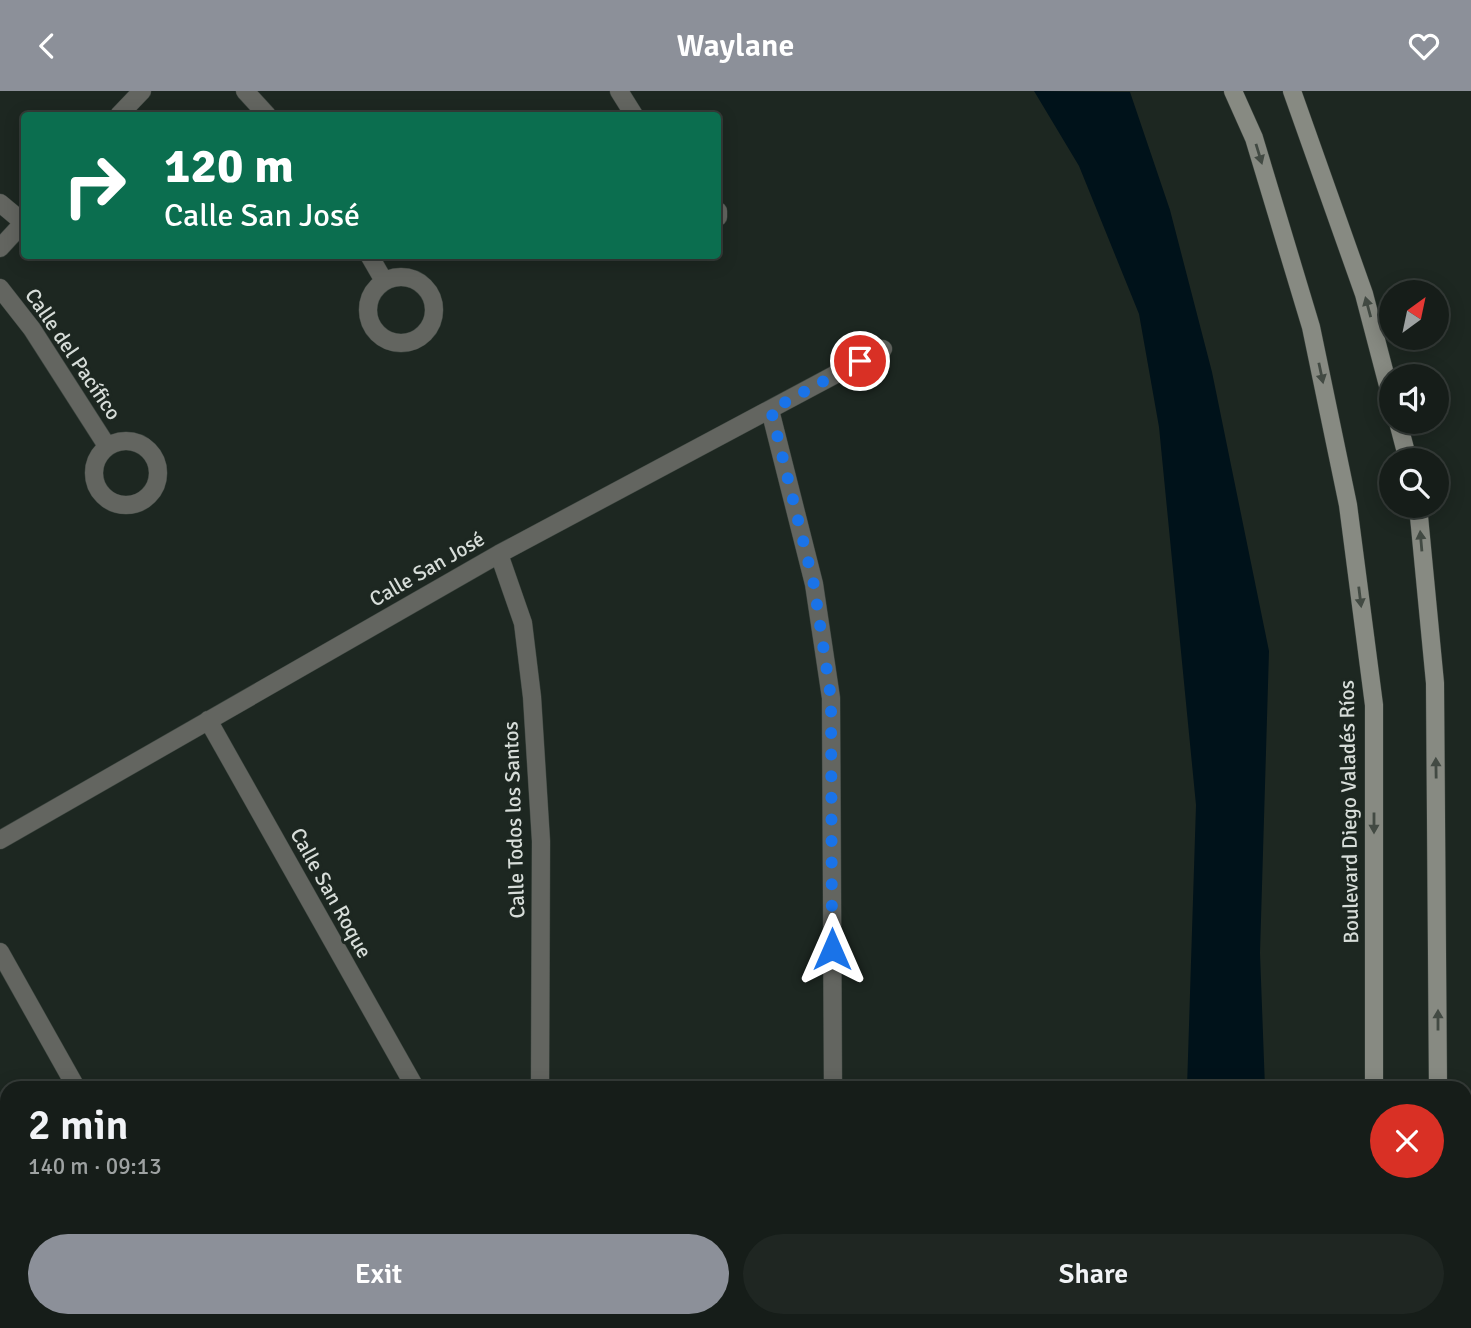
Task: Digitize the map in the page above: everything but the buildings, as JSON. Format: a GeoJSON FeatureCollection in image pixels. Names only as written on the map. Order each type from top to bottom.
{"type":"FeatureCollection","features":[{"type":"Feature","properties":{"kind":"street"},"geometry":{"type":"LineString","coordinates":[[122,112],[142,91]]}},
{"type":"Feature","properties":{"kind":"street"},"geometry":{"type":"LineString","coordinates":[[245,91],[264,112]]}},
{"type":"Feature","properties":{"kind":"street"},"geometry":{"type":"LineString","coordinates":[[619,91],[632,112]]}},
{"type":"Feature","properties":{"kind":"street","name":"Boulevard Diego Valadés Ríos"},"geometry":{"type":"LineString","coordinates":[[1233,91],[1254,138],[1311,327],[1348,505],[1374,705],[1374,1081]]}},
{"type":"Feature","properties":{"kind":"street"},"geometry":{"type":"LineString","coordinates":[[1292,91],[1364,295],[1382,364]]}},
{"type":"Feature","properties":{"kind":"street"},"geometry":{"type":"LineString","coordinates":[[0,203],[21,220]]}},
{"type":"Feature","properties":{"kind":"street"},"geometry":{"type":"LineString","coordinates":[[0,248],[21,226]]}},
{"type":"Feature","properties":{"kind":"street"},"geometry":{"type":"LineString","coordinates":[[371,259],[384,281]]}},
{"type":"Feature","properties":{"kind":"street","name":"Calle del Pacífico"},"geometry":{"type":"LineString","coordinates":[[0,288],[32,328],[107,446]]}},
{"type":"Feature","properties":{"kind":"street","name":"Calle San José"},"geometry":{"type":"LineString","coordinates":[[0,840],[499,554],[883,349]]}},
{"type":"Feature","properties":{"kind":"street"},"geometry":{"type":"LineString","coordinates":[[771,410],[814,585],[831,698],[833,1081]]}},
{"type":"Feature","properties":{"kind":"street"},"geometry":{"type":"LineString","coordinates":[[1419,518],[1435,683],[1438,1081]]}},
{"type":"Feature","properties":{"kind":"street","name":"Calle Todos los Santos"},"geometry":{"type":"LineString","coordinates":[[499,554],[523,623],[532,697],[541,841],[540,1081]]}},
{"type":"Feature","properties":{"kind":"street","name":"Calle San Roque"},"geometry":{"type":"LineString","coordinates":[[208,720],[411,1081]]}},
{"type":"Feature","properties":{"kind":"street"},"geometry":{"type":"LineString","coordinates":[[0,952],[73,1081]]}},
{"type":"Feature","properties":{"kind":"shaded area"},"geometry":{"type":"Polygon","coordinates":[[[1034,91],[1130,92],[1170,210],[1212,372],[1269,651],[1260,953],[1265,1081],[1187,1081],[1196,805],[1159,427],[1139,314],[1079,166],[1034,91]]]}},
{"type":"Feature","properties":{"kind":"route"},"geometry":{"type":"LineString","coordinates":[[832,949],[831,698],[814,585],[771,410],[860,361]]}}]}
